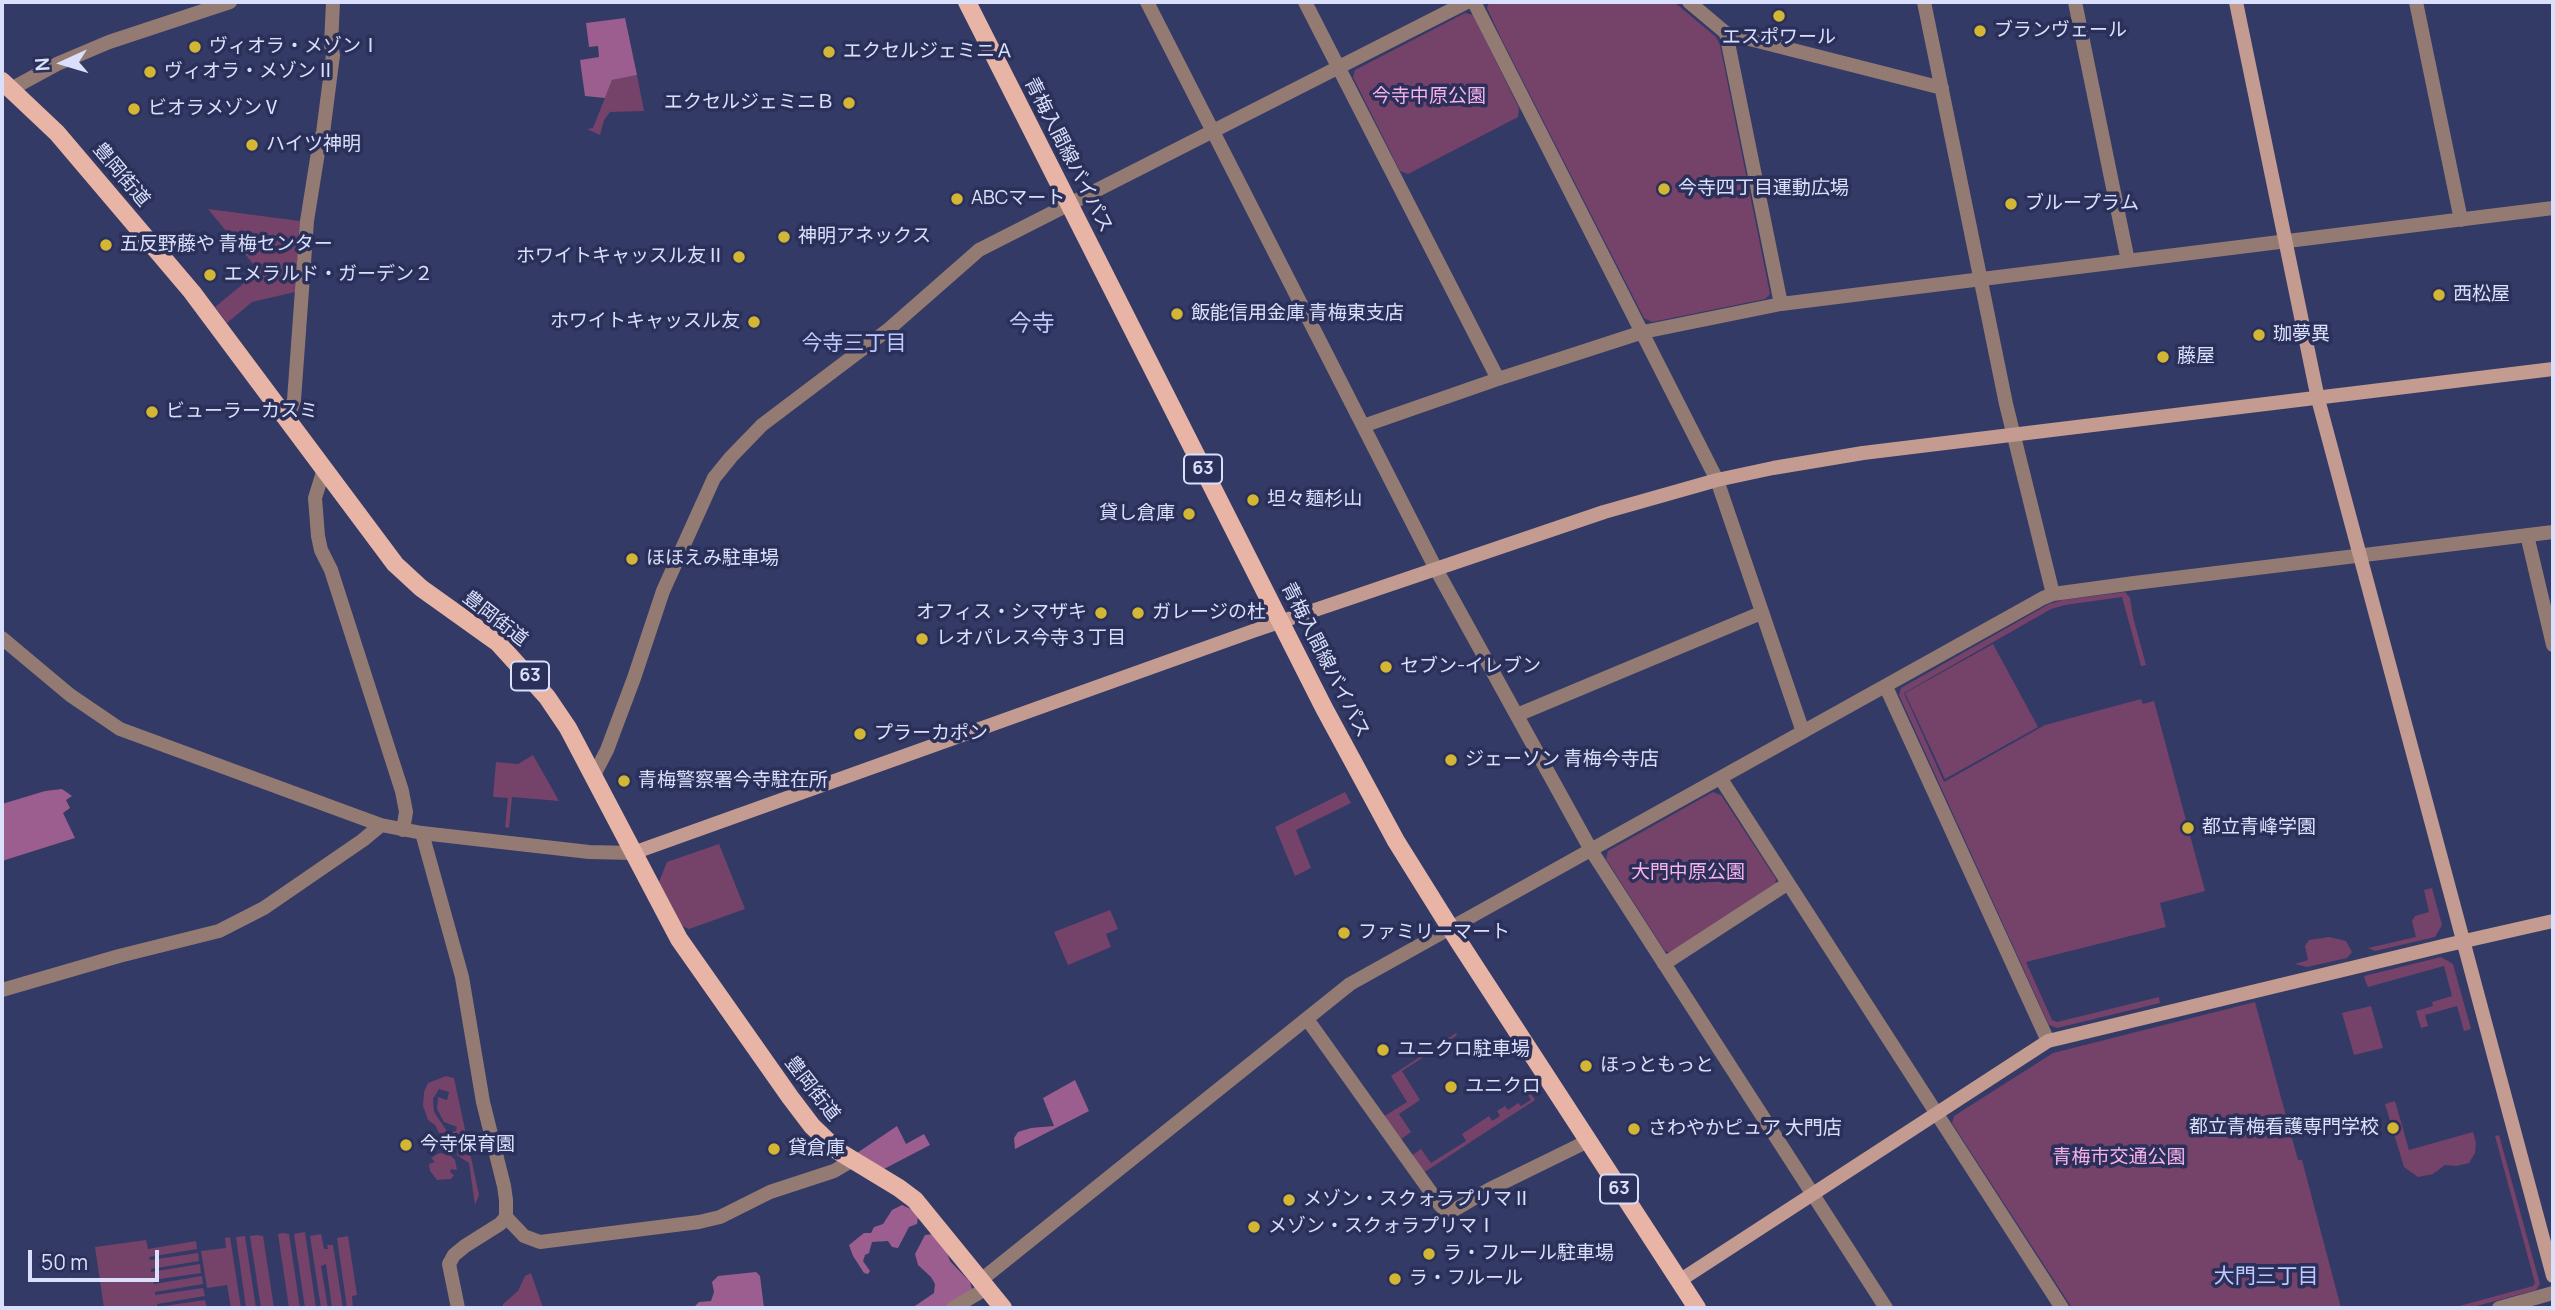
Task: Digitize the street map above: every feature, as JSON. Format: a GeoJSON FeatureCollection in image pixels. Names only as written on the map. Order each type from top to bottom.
{"type":"FeatureCollection","features":[{"type":"Feature","properties":{"kind":"main road","name":"青梅入間線バイパス"},"geometry":{"type":"LineString","coordinates":[[967,2],[1280,622],[1396,841],[1697,1308]]}},
{"type":"Feature","properties":{"kind":"main road","name":"豊岡街道"},"geometry":{"type":"LineString","coordinates":[[7,85],[58,133],[192,292],[394,564],[428,594],[492,638],[547,696],[594,775],[679,939],[742,1032],[812,1126],[851,1161],[908,1194],[1003,1308]]}},
{"type":"Feature","properties":{"kind":"street"},"geometry":{"type":"LineString","coordinates":[[7,85],[109,42],[230,2]]}},
{"type":"Feature","properties":{"kind":"street"},"geometry":{"type":"LineString","coordinates":[[288,418],[294,400],[307,221],[323,133],[333,55],[333,2]]}},
{"type":"Feature","properties":{"kind":"street"},"geometry":{"type":"LineString","coordinates":[[1147,2],[1436,569],[1591,850],[1886,1308]]}},
{"type":"Feature","properties":{"kind":"street"},"geometry":{"type":"LineString","coordinates":[[1305,2],[1498,379]]}},
{"type":"Feature","properties":{"kind":"street"},"geometry":{"type":"LineString","coordinates":[[594,775],[607,750],[663,591],[715,478],[762,425],[889,329],[979,250],[1467,2]]}},
{"type":"Feature","properties":{"kind":"street"},"geometry":{"type":"LineString","coordinates":[[1474,2],[1717,480],[1803,732]]}},
{"type":"Feature","properties":{"kind":"street"},"geometry":{"type":"LineString","coordinates":[[1689,2],[1726,33],[1942,89]]}},
{"type":"Feature","properties":{"kind":"street"},"geometry":{"type":"LineString","coordinates":[[1924,2],[1979,279],[2013,435],[2053,594]]}},
{"type":"Feature","properties":{"kind":"street"},"geometry":{"type":"LineString","coordinates":[[2075,2],[2128,261]]}},
{"type":"Feature","properties":{"kind":"street"},"geometry":{"type":"LineString","coordinates":[[2235,2],[2318,399],[2553,1276]]}},
{"type":"Feature","properties":{"kind":"street"},"geometry":{"type":"LineString","coordinates":[[2416,2],[2461,220]]}},
{"type":"Feature","properties":{"kind":"street"},"geometry":{"type":"LineString","coordinates":[[1726,33],[1781,304]]}},
{"type":"Feature","properties":{"kind":"street"},"geometry":{"type":"LineString","coordinates":[[1363,426],[1643,332],[1781,304],[2553,208]]}},
{"type":"Feature","properties":{"kind":"street"},"geometry":{"type":"LineString","coordinates":[[2,638],[70,695],[120,729],[381,825],[422,833],[589,852],[633,853],[1280,622],[1604,512],[1717,480],[1850,455],[2553,369]]}},
{"type":"Feature","properties":{"kind":"street"},"geometry":{"type":"LineString","coordinates":[[324,469],[316,498],[318,536],[402,791],[406,812],[403,830]]}},
{"type":"Feature","properties":{"kind":"street"},"geometry":{"type":"LineString","coordinates":[[953,1308],[1350,984],[1886,687],[1980,632],[2053,594],[2553,532]]}},
{"type":"Feature","properties":{"kind":"street"},"geometry":{"type":"LineString","coordinates":[[2527,535],[2553,645]]}},
{"type":"Feature","properties":{"kind":"street"},"geometry":{"type":"LineString","coordinates":[[1517,715],[1761,613]]}},
{"type":"Feature","properties":{"kind":"street"},"geometry":{"type":"LineString","coordinates":[[1886,687],[2048,1041]]}},
{"type":"Feature","properties":{"kind":"street"},"geometry":{"type":"LineString","coordinates":[[1721,779],[2062,1308]]}},
{"type":"Feature","properties":{"kind":"street"},"geometry":{"type":"LineString","coordinates":[[2,990],[219,931],[264,908],[381,825]]}},
{"type":"Feature","properties":{"kind":"street"},"geometry":{"type":"LineString","coordinates":[[422,833],[462,977],[481,1091],[504,1186],[506,1217],[524,1236],[540,1242],[699,1222],[720,1217],[770,1192],[834,1171],[851,1161]]}},
{"type":"Feature","properties":{"kind":"street"},"geometry":{"type":"LineString","coordinates":[[1664,964],[1787,884]]}},
{"type":"Feature","properties":{"kind":"street"},"geometry":{"type":"LineString","coordinates":[[1679,1281],[2048,1041],[2463,941],[2553,922]]}},
{"type":"Feature","properties":{"kind":"street"},"geometry":{"type":"LineString","coordinates":[[1307,1019],[1446,1211],[1454,1210],[1588,1141]]}},
{"type":"Feature","properties":{"kind":"street"},"geometry":{"type":"LineString","coordinates":[[458,1308],[449,1264],[454,1255],[506,1217]]}},
{"type":"Feature","properties":{"kind":"street"},"geometry":{"type":"LineString","coordinates":[[2499,1308],[2553,1293]]}},
{"type":"Feature","properties":{"kind":"green space","name":"今寺四丁目運動広場"},"geometry":{"type":"Polygon","coordinates":[[[1489,2],[1674,2],[1716,37],[1720,45],[1770,294],[1765,299],[1652,322],[1644,318],[1501,38],[1487,8],[1489,2]]]}},
{"type":"Feature","properties":{"kind":"green space","name":"今寺中原公園"},"geometry":{"type":"Polygon","coordinates":[[[1465,13],[1473,15],[1519,108],[1518,117],[1408,174],[1400,171],[1353,77],[1355,70],[1465,13]]]}},
{"type":"Feature","properties":{"kind":"green space"},"geometry":{"type":"Polygon","coordinates":[[[637,75],[644,111],[610,112],[604,120],[600,135],[587,129],[593,128],[612,80],[637,75]]]}},
{"type":"Feature","properties":{"kind":"green space"},"geometry":{"type":"Polygon","coordinates":[[[208,209],[300,221],[295,292],[252,302],[227,323],[215,307],[243,284],[254,265],[208,209]]]}},
{"type":"Feature","properties":{"kind":"green space"},"geometry":{"type":"Polygon","coordinates":[[[2125,592],[2130,598],[2146,665],[2141,666],[2122,597],[2051,609],[1904,693],[1944,782],[2045,725],[2141,699],[2143,704],[2154,701],[2205,891],[2160,903],[2166,927],[2026,962],[2052,1020],[2057,1022],[2159,997],[2160,1003],[2057,1028],[2049,1025],[1899,695],[1901,688],[2049,604],[2125,592]]]}},
{"type":"Feature","properties":{"kind":"green space"},"geometry":{"type":"Polygon","coordinates":[[[1993,644],[2038,727],[1945,779],[1905,693],[1993,644]]]}},
{"type":"Feature","properties":{"kind":"green space"},"geometry":{"type":"Polygon","coordinates":[[[533,755],[559,801],[512,797],[509,828],[505,827],[508,798],[493,797],[496,762],[518,764],[533,755]]]}},
{"type":"Feature","properties":{"kind":"green space"},"geometry":{"type":"Polygon","coordinates":[[[1345,792],[1351,803],[1296,830],[1311,868],[1295,876],[1275,827],[1345,792]]]}},
{"type":"Feature","properties":{"kind":"green space","name":"大門中原公園"},"geometry":{"type":"Polygon","coordinates":[[[1713,792],[1721,795],[1776,879],[1775,887],[1672,953],[1665,951],[1606,859],[1608,851],[1713,792]]]}},
{"type":"Feature","properties":{"kind":"green space"},"geometry":{"type":"Polygon","coordinates":[[[719,844],[745,909],[689,929],[682,926],[659,882],[667,862],[719,844]]]}},
{"type":"Feature","properties":{"kind":"green space"},"geometry":{"type":"Polygon","coordinates":[[[2432,888],[2442,925],[2435,937],[2375,951],[2368,948],[2416,937],[2412,921],[2415,916],[2429,912],[2424,890],[2432,888]]]}},
{"type":"Feature","properties":{"kind":"green space"},"geometry":{"type":"Polygon","coordinates":[[[1110,910],[1118,929],[1106,934],[1111,947],[1068,965],[1054,932],[1110,910]]]}},
{"type":"Feature","properties":{"kind":"green space"},"geometry":{"type":"Polygon","coordinates":[[[2329,937],[2346,941],[2352,952],[2347,958],[2307,967],[2295,964],[2308,960],[2305,946],[2309,940],[2329,937]]]}},
{"type":"Feature","properties":{"kind":"green space"},"geometry":{"type":"Polygon","coordinates":[[[2441,957],[2453,964],[2471,1029],[2464,1031],[2457,1006],[2425,1015],[2428,1026],[2421,1028],[2416,1011],[2433,1006],[2432,1002],[2452,996],[2444,966],[2368,987],[2365,980],[2364,976],[2441,957]]]}},
{"type":"Feature","properties":{"kind":"green space","name":"青梅市交通公園"},"geometry":{"type":"Polygon","coordinates":[[[2255,1002],[2298,1160],[2302,1160],[2341,1308],[2072,1308],[1952,1123],[1954,1116],[2053,1053],[2255,1002]]]}},
{"type":"Feature","properties":{"kind":"green space"},"geometry":{"type":"Polygon","coordinates":[[[2371,1006],[2383,1048],[2354,1055],[2342,1013],[2371,1006]]]}},
{"type":"Feature","properties":{"kind":"green space"},"geometry":{"type":"Polygon","coordinates":[[[1456,1033],[1457,1035],[1402,1071],[1420,1100],[1399,1114],[1411,1132],[1400,1140],[1383,1117],[1407,1102],[1391,1076],[1456,1033]]]}},
{"type":"Feature","properties":{"kind":"green space"},"geometry":{"type":"Polygon","coordinates":[[[446,1076],[454,1078],[479,1195],[475,1205],[469,1163],[457,1155],[457,1149],[463,1147],[461,1143],[456,1144],[459,1135],[452,1132],[456,1131],[457,1127],[444,1122],[437,1109],[438,1097],[447,1100],[449,1092],[439,1089],[433,1099],[434,1112],[449,1134],[449,1143],[443,1148],[435,1146],[434,1139],[441,1141],[440,1135],[435,1125],[428,1120],[423,1106],[428,1083],[446,1076]]]}},
{"type":"Feature","properties":{"kind":"green space"},"geometry":{"type":"Polygon","coordinates":[[[1527,1088],[1535,1100],[1423,1173],[1411,1156],[1421,1149],[1431,1163],[1466,1141],[1462,1134],[1489,1116],[1492,1121],[1500,1116],[1497,1111],[1505,1106],[1508,1110],[1518,1103],[1521,1106],[1531,1100],[1525,1090],[1527,1088]]]}},
{"type":"Feature","properties":{"kind":"green space"},"geometry":{"type":"Polygon","coordinates":[[[2395,1101],[2409,1150],[2473,1132],[2475,1153],[2469,1163],[2445,1165],[2433,1174],[2418,1177],[2404,1167],[2385,1104],[2395,1101]]]}},
{"type":"Feature","properties":{"kind":"green space"},"geometry":{"type":"Polygon","coordinates":[[[2499,1135],[2540,1284],[2536,1290],[2469,1308],[2452,1308],[2533,1286],[2535,1283],[2495,1136],[2499,1135]]]}},
{"type":"Feature","properties":{"kind":"green space"},"geometry":{"type":"Polygon","coordinates":[[[439,1153],[449,1154],[455,1160],[457,1170],[451,1169],[450,1172],[454,1175],[451,1179],[437,1180],[430,1171],[429,1164],[435,1162],[431,1158],[439,1153]]]}},
{"type":"Feature","properties":{"kind":"green space"},"geometry":{"type":"Polygon","coordinates":[[[305,1232],[316,1308],[305,1308],[294,1234],[305,1232]]]}},
{"type":"Feature","properties":{"kind":"green space"},"geometry":{"type":"Polygon","coordinates":[[[278,1234],[289,1234],[300,1308],[289,1308],[278,1234]]]}},
{"type":"Feature","properties":{"kind":"green space"},"geometry":{"type":"Polygon","coordinates":[[[321,1234],[324,1249],[328,1249],[327,1245],[333,1245],[343,1308],[332,1308],[326,1264],[321,1266],[328,1308],[321,1308],[310,1236],[321,1234]]]}},
{"type":"Feature","properties":{"kind":"green space"},"geometry":{"type":"Polygon","coordinates":[[[245,1236],[256,1308],[246,1308],[236,1237],[245,1236]]]}},
{"type":"Feature","properties":{"kind":"green space"},"geometry":{"type":"Polygon","coordinates":[[[250,1236],[263,1236],[274,1308],[261,1308],[250,1236]]]}},
{"type":"Feature","properties":{"kind":"green space"},"geometry":{"type":"Polygon","coordinates":[[[348,1236],[357,1295],[352,1296],[353,1308],[347,1308],[337,1238],[348,1236]]]}},
{"type":"Feature","properties":{"kind":"green space"},"geometry":{"type":"Polygon","coordinates":[[[230,1237],[241,1308],[231,1308],[227,1285],[207,1288],[201,1251],[226,1248],[225,1238],[230,1237]]]}},
{"type":"Feature","properties":{"kind":"green space"},"geometry":{"type":"Polygon","coordinates":[[[146,1240],[148,1249],[196,1241],[197,1249],[149,1257],[150,1260],[198,1253],[199,1261],[151,1269],[151,1272],[200,1264],[201,1273],[153,1280],[154,1284],[202,1276],[203,1284],[155,1292],[155,1295],[203,1288],[205,1296],[157,1304],[157,1307],[205,1300],[207,1308],[104,1308],[95,1247],[146,1240]]]}},
{"type":"Feature","properties":{"kind":"green space"},"geometry":{"type":"Polygon","coordinates":[[[531,1273],[543,1308],[503,1308],[503,1304],[518,1291],[525,1276],[531,1273]]]}},
{"type":"Feature","properties":{"kind":"shaded area"},"geometry":{"type":"Polygon","coordinates":[[[625,18],[637,75],[612,80],[605,98],[585,96],[580,60],[599,57],[598,46],[589,47],[586,23],[625,18]]]}},
{"type":"Feature","properties":{"kind":"shaded area"},"geometry":{"type":"Polygon","coordinates":[[[62,789],[72,796],[66,800],[70,808],[63,813],[75,838],[2,861],[2,804],[45,791],[62,789]]]}},
{"type":"Feature","properties":{"kind":"shaded area"},"geometry":{"type":"Polygon","coordinates":[[[1075,1080],[1089,1111],[1015,1149],[1014,1138],[1018,1132],[1054,1126],[1043,1098],[1075,1080]]]}},
{"type":"Feature","properties":{"kind":"shaded area"},"geometry":{"type":"Polygon","coordinates":[[[897,1126],[906,1144],[924,1134],[930,1145],[884,1169],[857,1153],[897,1126]]]}},
{"type":"Feature","properties":{"kind":"shaded area"},"geometry":{"type":"Polygon","coordinates":[[[902,1205],[913,1210],[918,1217],[917,1224],[909,1227],[898,1248],[892,1247],[888,1241],[872,1242],[863,1261],[870,1271],[868,1274],[864,1273],[849,1245],[864,1233],[871,1233],[874,1227],[883,1224],[892,1210],[902,1205]]]}},
{"type":"Feature","properties":{"kind":"shaded area"},"geometry":{"type":"Polygon","coordinates":[[[933,1234],[946,1250],[950,1261],[970,1282],[972,1289],[966,1297],[945,1308],[912,1308],[934,1293],[935,1284],[918,1265],[915,1254],[925,1235],[933,1234]]]}},
{"type":"Feature","properties":{"kind":"shaded area"},"geometry":{"type":"Polygon","coordinates":[[[756,1272],[760,1276],[764,1308],[693,1308],[699,1302],[711,1301],[714,1292],[712,1282],[718,1276],[756,1272]]]}},
{"type":"Feature","properties":{"kind":"place","name":"エスポワール"},"geometry":{"type":"Point","coordinates":[1779,16]}},
{"type":"Feature","properties":{"kind":"place","name":"ブランヴェール"},"geometry":{"type":"Point","coordinates":[1980,31]}},
{"type":"Feature","properties":{"kind":"place","name":"ヴィオラ・メゾンⅠ"},"geometry":{"type":"Point","coordinates":[195,47]}},
{"type":"Feature","properties":{"kind":"place","name":"エクセルジェミニＡ"},"geometry":{"type":"Point","coordinates":[829,52]}},
{"type":"Feature","properties":{"kind":"place","name":"ヴィオラ・メゾンⅡ"},"geometry":{"type":"Point","coordinates":[150,72]}},
{"type":"Feature","properties":{"kind":"place","name":"エクセルジェミニＢ"},"geometry":{"type":"Point","coordinates":[849,103]}},
{"type":"Feature","properties":{"kind":"place","name":"ビオラメゾンⅤ"},"geometry":{"type":"Point","coordinates":[134,109]}},
{"type":"Feature","properties":{"kind":"place","name":"ハイツ神明"},"geometry":{"type":"Point","coordinates":[252,145]}},
{"type":"Feature","properties":{"kind":"place","name":"今寺四丁目運動広場"},"geometry":{"type":"Point","coordinates":[1664,189]}},
{"type":"Feature","properties":{"kind":"place","name":"ABCマート"},"geometry":{"type":"Point","coordinates":[957,199]}},
{"type":"Feature","properties":{"kind":"place","name":"ブループラム"},"geometry":{"type":"Point","coordinates":[2011,204]}},
{"type":"Feature","properties":{"kind":"place","name":"神明アネックス"},"geometry":{"type":"Point","coordinates":[784,237]}},
{"type":"Feature","properties":{"kind":"place","name":"五反野藤や 青梅センター"},"geometry":{"type":"Point","coordinates":[106,245]}},
{"type":"Feature","properties":{"kind":"place","name":"ホワイトキャッスル友Ⅱ"},"geometry":{"type":"Point","coordinates":[739,257]}},
{"type":"Feature","properties":{"kind":"place","name":"エメラルド・ガーデン２"},"geometry":{"type":"Point","coordinates":[210,275]}},
{"type":"Feature","properties":{"kind":"place","name":"西松屋"},"geometry":{"type":"Point","coordinates":[2439,295]}},
{"type":"Feature","properties":{"kind":"place","name":"飯能信用金庫 青梅東支店"},"geometry":{"type":"Point","coordinates":[1177,314]}},
{"type":"Feature","properties":{"kind":"place","name":"ホワイトキャッスル友"},"geometry":{"type":"Point","coordinates":[754,322]}},
{"type":"Feature","properties":{"kind":"place","name":"珈夢異"},"geometry":{"type":"Point","coordinates":[2259,335]}},
{"type":"Feature","properties":{"kind":"place","name":"藤屋"},"geometry":{"type":"Point","coordinates":[2163,357]}},
{"type":"Feature","properties":{"kind":"place","name":"ビューラーカスミ"},"geometry":{"type":"Point","coordinates":[152,412]}},
{"type":"Feature","properties":{"kind":"place","name":"坦々麺杉山"},"geometry":{"type":"Point","coordinates":[1253,500]}},
{"type":"Feature","properties":{"kind":"place","name":"貸し倉庫"},"geometry":{"type":"Point","coordinates":[1189,514]}},
{"type":"Feature","properties":{"kind":"place","name":"ほほえみ駐車場"},"geometry":{"type":"Point","coordinates":[632,559]}},
{"type":"Feature","properties":{"kind":"place","name":"オフィス・シマザキ"},"geometry":{"type":"Point","coordinates":[1101,613]}},
{"type":"Feature","properties":{"kind":"place","name":"ガレージの杜"},"geometry":{"type":"Point","coordinates":[1138,613]}},
{"type":"Feature","properties":{"kind":"place","name":"レオパレス今寺３丁目"},"geometry":{"type":"Point","coordinates":[922,639]}},
{"type":"Feature","properties":{"kind":"place","name":"セブン-イレブン"},"geometry":{"type":"Point","coordinates":[1386,667]}},
{"type":"Feature","properties":{"kind":"place","name":"プラーカポン"},"geometry":{"type":"Point","coordinates":[860,734]}},
{"type":"Feature","properties":{"kind":"place","name":"ジェーソン 青梅今寺店"},"geometry":{"type":"Point","coordinates":[1451,760]}},
{"type":"Feature","properties":{"kind":"place","name":"青梅警察署今寺駐在所"},"geometry":{"type":"Point","coordinates":[624,781]}},
{"type":"Feature","properties":{"kind":"place","name":"都立青峰学園"},"geometry":{"type":"Point","coordinates":[2188,828]}},
{"type":"Feature","properties":{"kind":"place","name":"ファミリーマート"},"geometry":{"type":"Point","coordinates":[1344,933]}},
{"type":"Feature","properties":{"kind":"place","name":"ユニクロ駐車場"},"geometry":{"type":"Point","coordinates":[1383,1050]}},
{"type":"Feature","properties":{"kind":"place","name":"ほっともっと"},"geometry":{"type":"Point","coordinates":[1586,1066]}},
{"type":"Feature","properties":{"kind":"place","name":"ユニクロ"},"geometry":{"type":"Point","coordinates":[1451,1087]}},
{"type":"Feature","properties":{"kind":"place","name":"都立青梅看護専門学校"},"geometry":{"type":"Point","coordinates":[2393,1128]}},
{"type":"Feature","properties":{"kind":"place","name":"さわやかピュア 大門店"},"geometry":{"type":"Point","coordinates":[1634,1129]}},
{"type":"Feature","properties":{"kind":"place","name":"今寺保育園"},"geometry":{"type":"Point","coordinates":[406,1145]}},
{"type":"Feature","properties":{"kind":"place","name":"貸倉庫"},"geometry":{"type":"Point","coordinates":[774,1149]}},
{"type":"Feature","properties":{"kind":"place","name":"メゾン・スクォラプリマⅡ"},"geometry":{"type":"Point","coordinates":[1289,1200]}},
{"type":"Feature","properties":{"kind":"place","name":"メゾン・スクォラプリマⅠ"},"geometry":{"type":"Point","coordinates":[1254,1227]}},
{"type":"Feature","properties":{"kind":"place","name":"ラ・フルール駐車場"},"geometry":{"type":"Point","coordinates":[1429,1254]}},
{"type":"Feature","properties":{"kind":"place","name":"ラ・フルール"},"geometry":{"type":"Point","coordinates":[1395,1279]}},
{"type":"Feature","properties":{"kind":"district","name":"今寺"},"geometry":{"type":"Point","coordinates":[1032,325]}},
{"type":"Feature","properties":{"kind":"district","name":"今寺三丁目"},"geometry":{"type":"Point","coordinates":[854,344]}},
{"type":"Feature","properties":{"kind":"district","name":"大門三丁目"},"geometry":{"type":"Point","coordinates":[2266,1277]}}]}
